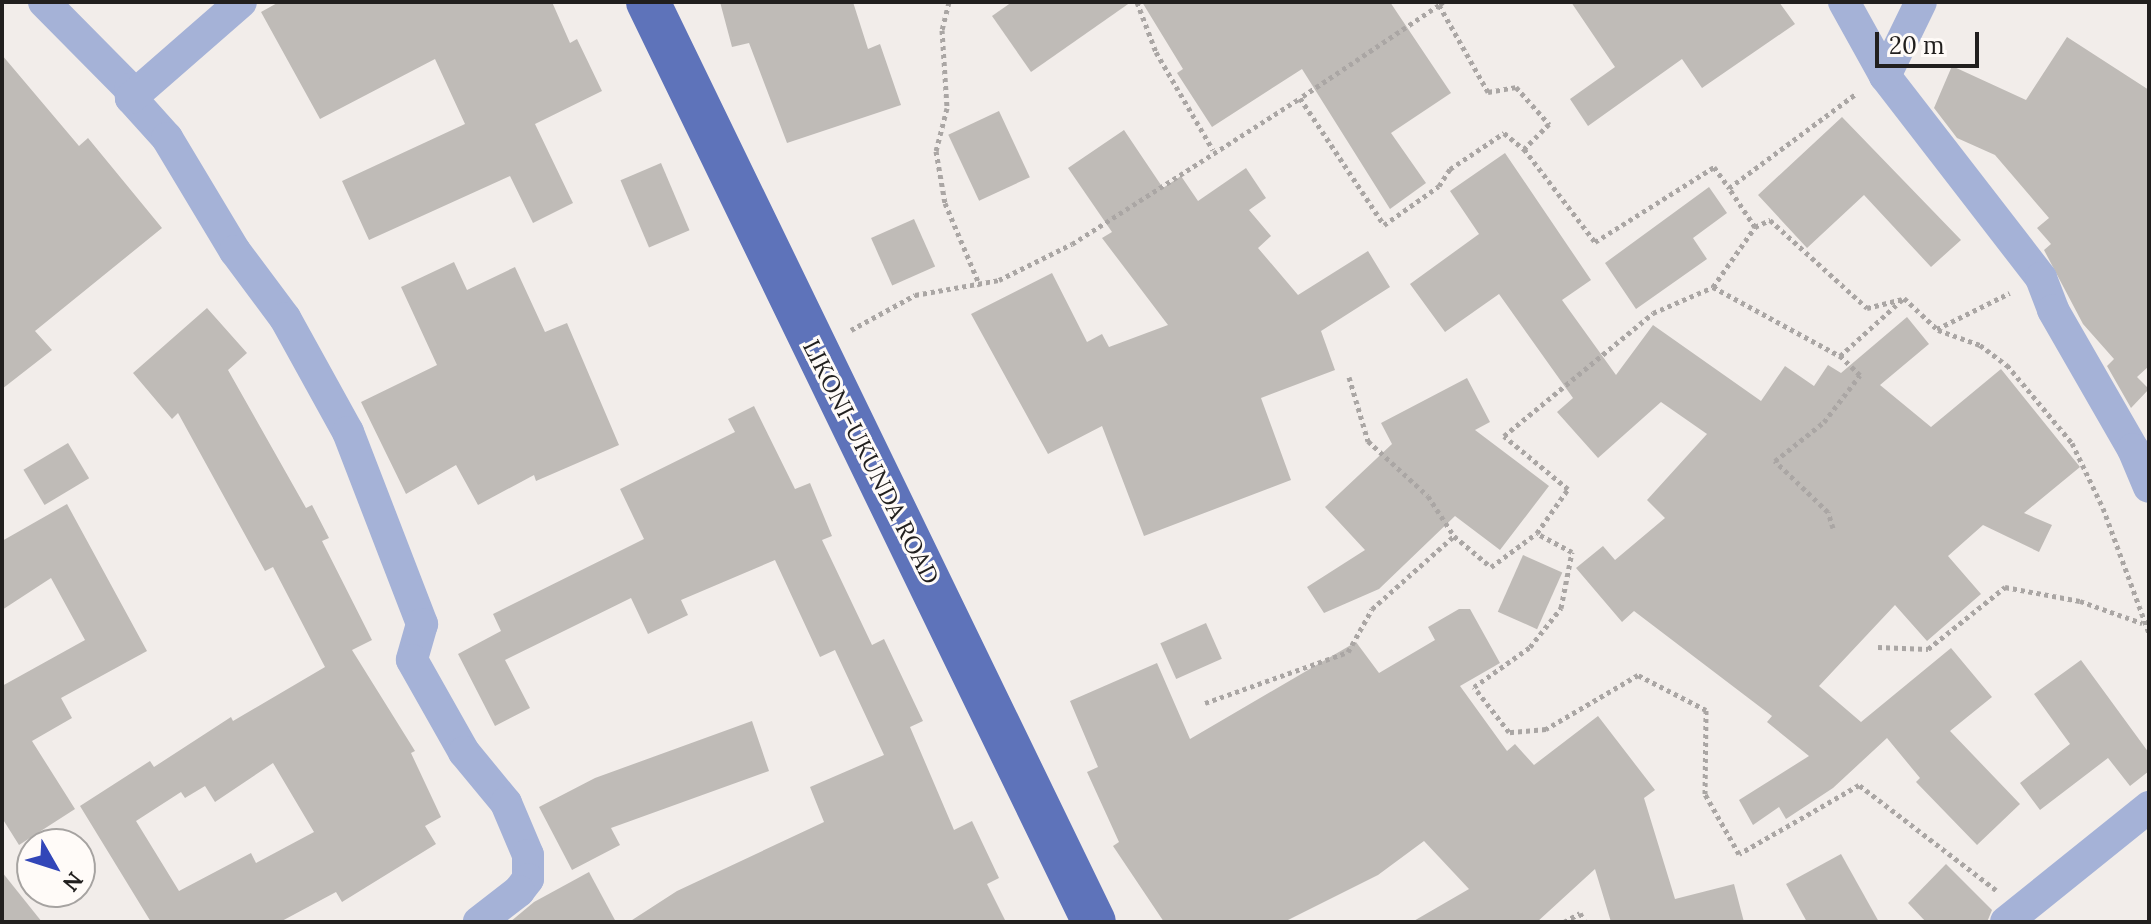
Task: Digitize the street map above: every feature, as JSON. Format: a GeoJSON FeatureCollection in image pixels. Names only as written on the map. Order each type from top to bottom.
{"type":"FeatureCollection","features":[{"type":"Feature","properties":{"kind":"highway","name":"LIKONI-UKUNDA ROAD"},"geometry":{"type":"LineString","coordinates":[[648,2],[1094,922]]}},
{"type":"Feature","properties":{"kind":"street"},"geometry":{"type":"LineString","coordinates":[[44,2],[130,89],[131,98],[167,138],[327,391],[360,459],[422,624],[412,660],[464,752],[506,803],[529,871],[519,891],[479,922]]}},
{"type":"Feature","properties":{"kind":"street"},"geometry":{"type":"LineString","coordinates":[[131,98],[241,2]]}},
{"type":"Feature","properties":{"kind":"street"},"geometry":{"type":"LineString","coordinates":[[1844,2],[1885,76],[2041,278],[2053,310],[2133,449],[2149,487]]}},
{"type":"Feature","properties":{"kind":"street"},"geometry":{"type":"LineString","coordinates":[[1885,76],[1921,2]]}},
{"type":"Feature","properties":{"kind":"street"},"geometry":{"type":"LineString","coordinates":[[2012,915],[2149,807]]}},
{"type":"Feature","properties":{"kind":"path"},"geometry":{"type":"LineString","coordinates":[[949,2],[942,30],[947,108],[936,151],[945,203],[980,286]]}},
{"type":"Feature","properties":{"kind":"path"},"geometry":{"type":"LineString","coordinates":[[1137,2],[1156,52],[1213,150]]}},
{"type":"Feature","properties":{"kind":"path"},"geometry":{"type":"LineString","coordinates":[[814,349],[915,295],[980,286],[1072,244],[1441,4],[1488,92],[1516,87],[1549,124],[1524,149]]}},
{"type":"Feature","properties":{"kind":"path"},"geometry":{"type":"LineString","coordinates":[[1729,188],[1820,116],[1885,76]]}},
{"type":"Feature","properties":{"kind":"path"},"geometry":{"type":"LineString","coordinates":[[1300,98],[1384,225],[1439,186],[1450,169],[1504,133],[1524,149],[1595,242],[1714,167],[1755,227]]}},
{"type":"Feature","properties":{"kind":"path"},"geometry":{"type":"LineString","coordinates":[[1349,377],[1368,441],[1428,496],[1454,536],[1491,567],[1537,533],[1568,489],[1504,436],[1653,313],[1713,287],[1755,227],[1770,220],[1867,308],[1904,298]]}},
{"type":"Feature","properties":{"kind":"path"},"geometry":{"type":"LineString","coordinates":[[1937,329],[2041,278]]}},
{"type":"Feature","properties":{"kind":"path"},"geometry":{"type":"LineString","coordinates":[[1713,287],[1840,356],[1860,375],[1824,422],[1775,461],[1828,512],[1833,528]]}},
{"type":"Feature","properties":{"kind":"path"},"geometry":{"type":"LineString","coordinates":[[1904,298],[1937,329],[1980,345],[2007,365],[2072,443],[2103,508],[2149,633]]}},
{"type":"Feature","properties":{"kind":"path"},"geometry":{"type":"LineString","coordinates":[[1840,356],[1904,298]]}},
{"type":"Feature","properties":{"kind":"path"},"geometry":{"type":"LineString","coordinates":[[1537,533],[1572,552],[1561,608],[1530,647],[1474,687],[1509,732],[1546,729],[1638,675],[1706,710],[1705,794],[1739,854],[1859,785],[2012,915]]}},
{"type":"Feature","properties":{"kind":"path"},"geometry":{"type":"LineString","coordinates":[[1205,703],[1348,652],[1372,609],[1454,536]]}},
{"type":"Feature","properties":{"kind":"path"},"geometry":{"type":"LineString","coordinates":[[1878,647],[1928,649],[2005,587],[2080,601],[2143,623]]}},
{"type":"Feature","properties":{"kind":"path"},"geometry":{"type":"LineString","coordinates":[[1564,922],[1580,913],[1585,922]]}},
{"type":"Feature","properties":{"kind":"building"},"geometry":{"type":"Polygon","coordinates":[[[279,2],[552,2],[570,43],[577,39],[602,91],[535,124],[573,203],[533,223],[510,176],[369,240],[342,181],[465,124],[435,59],[320,119],[261,12],[279,2]]]}},
{"type":"Feature","properties":{"kind":"building"},"geometry":{"type":"Polygon","coordinates":[[[720,2],[853,2],[868,49],[880,44],[901,105],[787,143],[749,43],[732,47],[720,2]]]}},
{"type":"Feature","properties":{"kind":"building"},"geometry":{"type":"Polygon","coordinates":[[[1012,2],[1131,2],[1031,72],[992,16],[1012,2]]]}},
{"type":"Feature","properties":{"kind":"building"},"geometry":{"type":"Polygon","coordinates":[[[1142,2],[1390,2],[1451,93],[1391,133],[1426,183],[1390,209],[1302,69],[1212,127],[1177,73],[1183,69],[1142,2]]]}},
{"type":"Feature","properties":{"kind":"building"},"geometry":{"type":"Polygon","coordinates":[[[1571,2],[1779,2],[1795,24],[1702,88],[1682,59],[1588,126],[1570,99],[1615,67],[1571,2]]]}},
{"type":"Feature","properties":{"kind":"building"},"geometry":{"type":"Polygon","coordinates":[[[2067,37],[2149,90],[2149,366],[2137,377],[2149,389],[2131,408],[2107,366],[2114,359],[2083,324],[2044,250],[2051,244],[2037,228],[2049,218],[1995,155],[1957,138],[1934,108],[1952,66],[2026,100],[2067,37]]]}},
{"type":"Feature","properties":{"kind":"building"},"geometry":{"type":"Polygon","coordinates":[[[2,55],[79,146],[88,138],[162,228],[35,331],[52,350],[2,389],[2,55]]]}},
{"type":"Feature","properties":{"kind":"building"},"geometry":{"type":"Polygon","coordinates":[[[999,111],[1030,177],[979,201],[948,135],[999,111]]]}},
{"type":"Feature","properties":{"kind":"building"},"geometry":{"type":"Polygon","coordinates":[[[1842,117],[1961,240],[1931,267],[1864,195],[1807,248],[1758,195],[1842,117]]]}},
{"type":"Feature","properties":{"kind":"building"},"geometry":{"type":"Polygon","coordinates":[[[1124,130],[1163,188],[1181,176],[1198,201],[1246,168],[1266,198],[1249,210],[1271,236],[1258,248],[1298,295],[1368,251],[1390,287],[1321,331],[1335,370],[1261,398],[1291,480],[1144,536],[1102,426],[1048,454],[971,314],[1052,273],[1087,342],[1102,334],[1109,347],[1168,325],[1102,238],[1112,232],[1068,168],[1124,130]]]}},
{"type":"Feature","properties":{"kind":"building"},"geometry":{"type":"Polygon","coordinates":[[[1505,153],[1591,280],[1562,300],[1616,375],[1653,325],[1761,401],[1785,366],[1814,386],[1828,365],[1841,373],[1907,317],[1929,344],[1880,385],[1931,427],[2001,369],[2080,467],[2024,513],[2052,525],[2039,552],[1983,525],[1948,556],[1981,594],[1927,641],[1895,605],[1819,686],[1861,722],[1951,648],[1992,697],[1950,731],[2020,804],[1977,845],[1916,782],[1920,778],[1887,738],[1833,788],[1786,819],[1779,807],[1753,825],[1739,800],[1809,756],[1767,722],[1772,716],[1634,611],[1622,622],[1576,568],[1603,546],[1615,560],[1665,518],[1647,500],[1707,434],[1661,402],[1598,458],[1557,412],[1573,398],[1499,294],[1445,332],[1410,284],[1479,234],[1450,191],[1505,153]]]}},
{"type":"Feature","properties":{"kind":"building"},"geometry":{"type":"Polygon","coordinates":[[[661,163],[690,230],[649,247],[620,180],[661,163]]]}},
{"type":"Feature","properties":{"kind":"building"},"geometry":{"type":"Polygon","coordinates":[[[1709,187],[1727,213],[1693,238],[1707,259],[1636,309],[1605,263],[1709,187]]]}},
{"type":"Feature","properties":{"kind":"building"},"geometry":{"type":"Polygon","coordinates":[[[914,219],[935,267],[892,286],[871,238],[914,219]]]}},
{"type":"Feature","properties":{"kind":"building"},"geometry":{"type":"Polygon","coordinates":[[[454,262],[467,290],[515,267],[545,332],[567,323],[619,445],[536,481],[534,475],[478,505],[456,465],[406,494],[361,402],[437,365],[401,287],[454,262]]]}},
{"type":"Feature","properties":{"kind":"building"},"geometry":{"type":"Polygon","coordinates":[[[207,308],[247,353],[228,370],[306,508],[312,505],[329,538],[322,541],[372,640],[352,650],[415,751],[411,753],[441,817],[425,826],[436,844],[342,902],[336,892],[280,922],[151,922],[80,806],[150,761],[154,767],[231,717],[233,721],[325,667],[273,567],[265,571],[178,413],[172,419],[133,373],[207,308]],[[273,763],[215,802],[205,786],[185,798],[181,792],[136,821],[179,891],[251,853],[256,863],[314,832],[273,763]]]}},
{"type":"Feature","properties":{"kind":"building"},"geometry":{"type":"Polygon","coordinates":[[[1467,378],[1490,422],[1475,430],[1549,486],[1500,550],[1455,516],[1379,589],[1324,613],[1307,587],[1365,550],[1325,507],[1392,444],[1381,423],[1467,378]]]}},
{"type":"Feature","properties":{"kind":"building"},"geometry":{"type":"Polygon","coordinates":[[[754,406],[795,489],[810,483],[832,536],[822,540],[872,645],[884,639],[923,721],[910,727],[954,830],[972,821],[999,878],[987,884],[1006,922],[629,922],[677,891],[824,822],[810,787],[884,755],[835,650],[820,657],[775,560],[681,600],[688,615],[648,634],[631,598],[505,660],[530,708],[495,726],[458,654],[501,631],[493,614],[644,539],[620,489],[735,432],[728,419],[754,406]]]}},
{"type":"Feature","properties":{"kind":"building"},"geometry":{"type":"Polygon","coordinates":[[[68,443],[89,478],[45,505],[23,470],[68,443]]]}},
{"type":"Feature","properties":{"kind":"building"},"geometry":{"type":"Polygon","coordinates":[[[67,504],[147,651],[61,698],[72,718],[32,741],[75,809],[45,828],[16,828],[16,840],[2,818],[2,686],[85,640],[51,578],[2,610],[2,541],[67,504]]]}},
{"type":"Feature","properties":{"kind":"building"},"geometry":{"type":"Polygon","coordinates":[[[1523,555],[1562,572],[1537,629],[1498,612],[1523,555]]]}},
{"type":"Feature","properties":{"kind":"building"},"geometry":{"type":"Polygon","coordinates":[[[1459,609],[1470,609],[1500,663],[1460,686],[1507,751],[1515,744],[1534,765],[1598,716],[1655,790],[1644,798],[1675,899],[1734,884],[1744,922],[1611,922],[1595,869],[1537,922],[1412,922],[1469,889],[1424,841],[1378,875],[1284,922],[1164,922],[1113,846],[1119,842],[1087,772],[1098,767],[1070,701],[1157,663],[1190,739],[1356,642],[1379,673],[1435,640],[1428,627],[1459,609]]]}},
{"type":"Feature","properties":{"kind":"building"},"geometry":{"type":"Polygon","coordinates":[[[1206,623],[1222,659],[1176,679],[1160,643],[1206,623]]]}},
{"type":"Feature","properties":{"kind":"building"},"geometry":{"type":"Polygon","coordinates":[[[2081,660],[2149,753],[2149,771],[2130,786],[2108,758],[2040,810],[2020,783],[2070,744],[2034,694],[2081,660]]]}},
{"type":"Feature","properties":{"kind":"building"},"geometry":{"type":"Polygon","coordinates":[[[752,721],[769,771],[611,828],[620,845],[572,870],[539,807],[595,778],[752,721]]]}},
{"type":"Feature","properties":{"kind":"building"},"geometry":{"type":"Polygon","coordinates":[[[1841,854],[1879,922],[1807,922],[1786,884],[1841,854]]]}},
{"type":"Feature","properties":{"kind":"building"},"geometry":{"type":"Polygon","coordinates":[[[1946,864],[1992,910],[1987,922],[1926,922],[1908,903],[1946,864]]]}},
{"type":"Feature","properties":{"kind":"building"},"geometry":{"type":"Polygon","coordinates":[[[2,872],[16,890],[16,908],[31,908],[42,922],[2,922],[2,872]]]}},
{"type":"Feature","properties":{"kind":"building"},"geometry":{"type":"Polygon","coordinates":[[[589,872],[616,922],[510,922],[534,902],[589,872]]]}}]}
